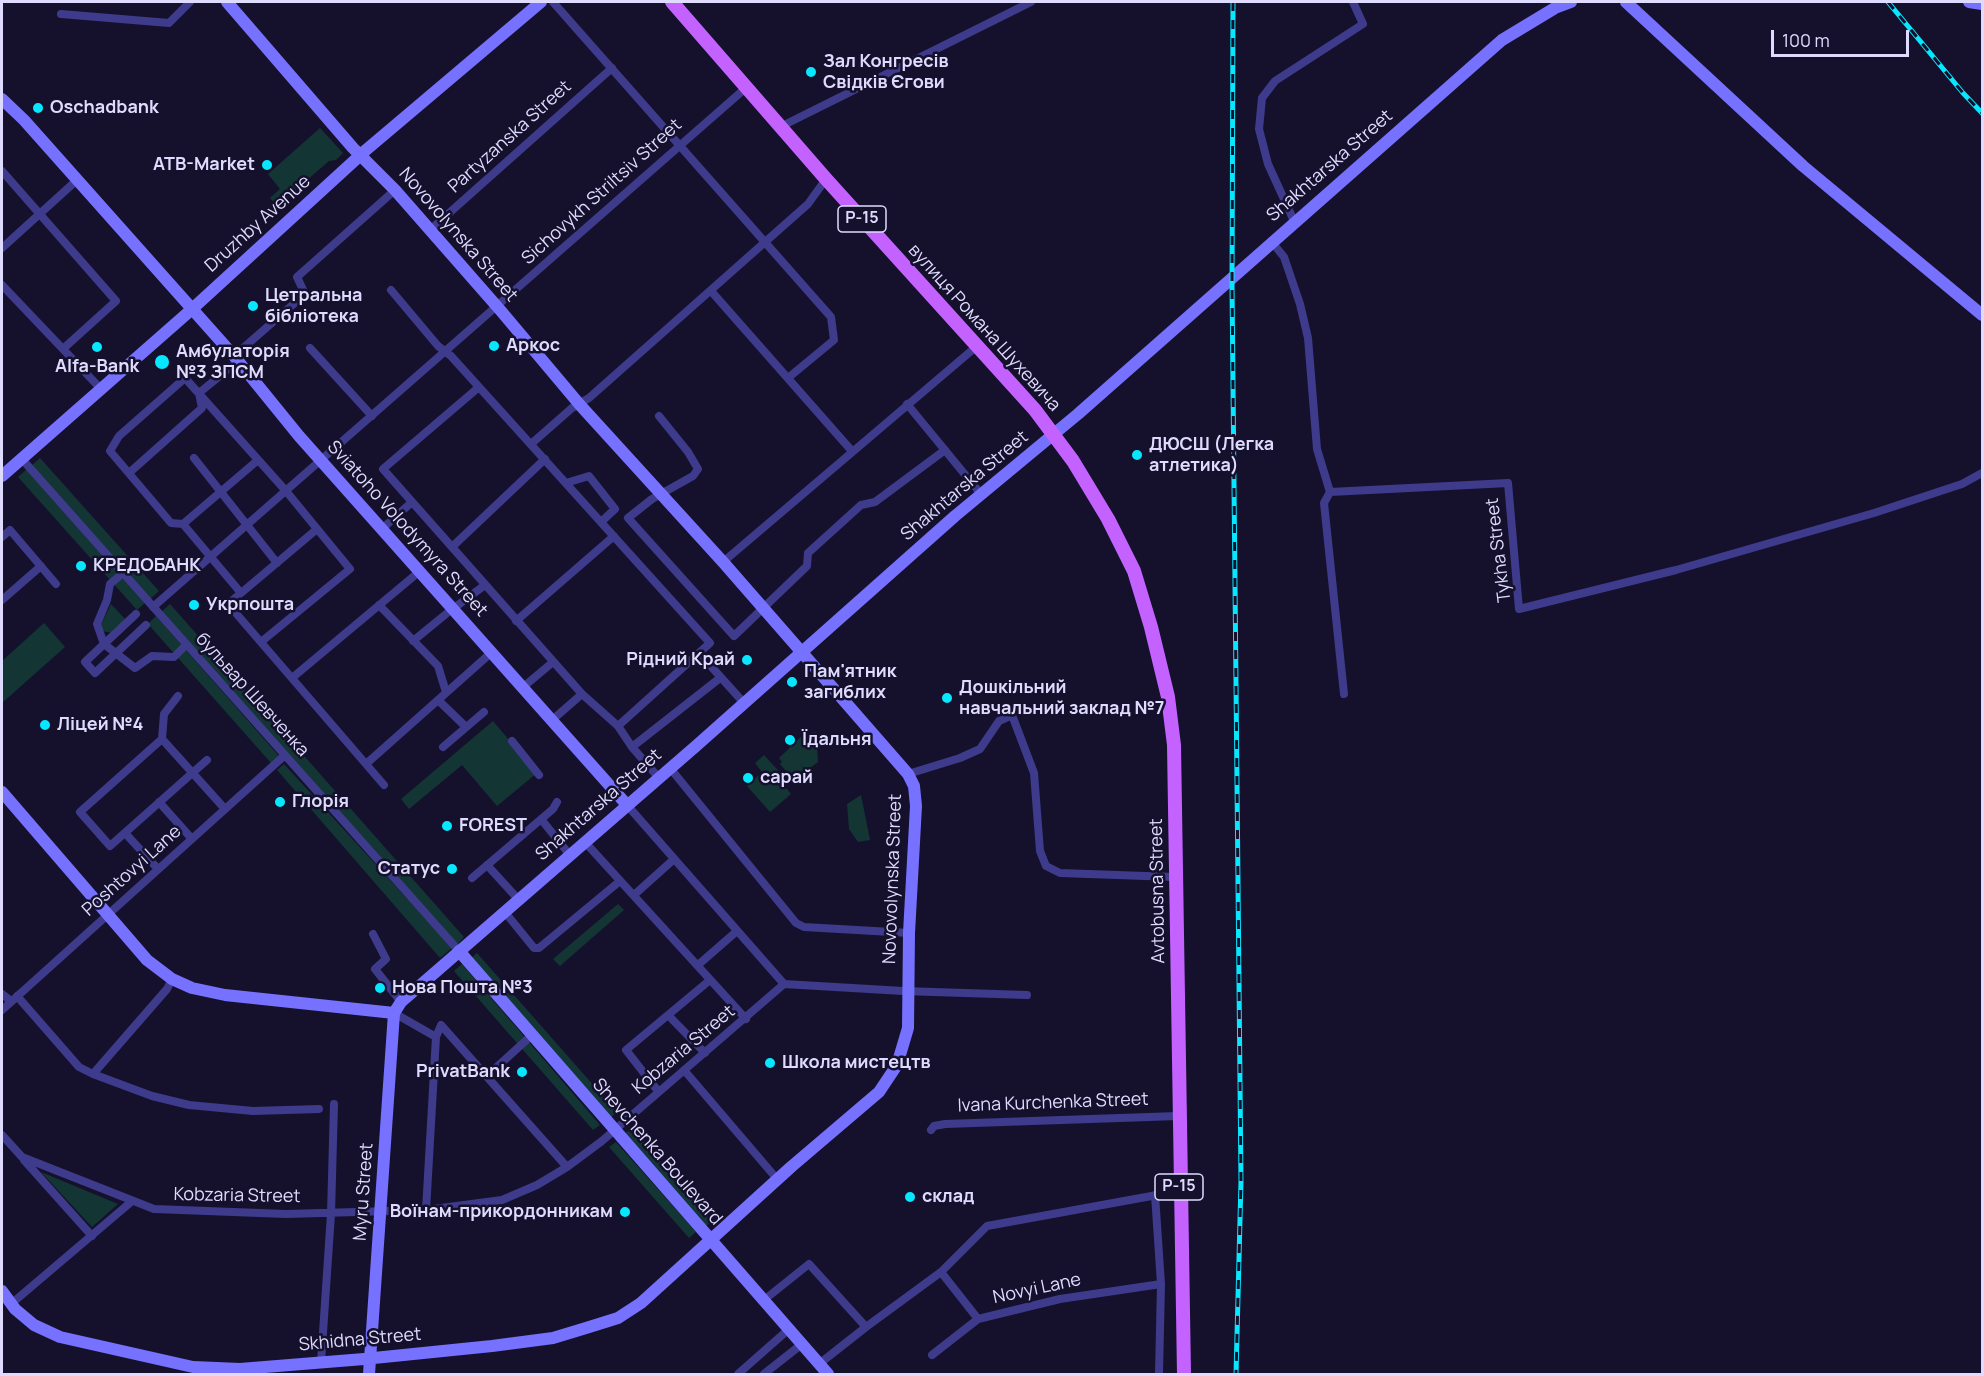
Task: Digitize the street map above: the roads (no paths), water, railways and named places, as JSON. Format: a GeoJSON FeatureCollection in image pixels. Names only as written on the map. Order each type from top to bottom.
{"type":"FeatureCollection","features":[{"type":"Feature","properties":{"kind":"main road","name":"вулиця Романа Шухевича"},"geometry":{"type":"LineString","coordinates":[[672,2],[748,86],[826,179],[1054,434]]}},
{"type":"Feature","properties":{"kind":"main road","name":"Avtobusna Street"},"geometry":{"type":"LineString","coordinates":[[1054,434],[1113,530],[1134,571],[1151,627],[1168,697],[1174,745],[1174,877],[1184,1374]]}},
{"type":"Feature","properties":{"kind":"street"},"geometry":{"type":"LineString","coordinates":[[61,14],[169,23],[190,2]]}},
{"type":"Feature","properties":{"kind":"street","name":"Novovolynska Street"},"geometry":{"type":"LineString","coordinates":[[227,2],[361,155],[395,190],[580,405],[801,651],[908,774],[914,786],[916,807],[909,933],[908,1028],[897,1065],[879,1092],[710,1240]]}},
{"type":"Feature","properties":{"kind":"street","name":"Druzhby Avenue"},"geometry":{"type":"LineString","coordinates":[[2,476],[191,310],[361,155],[541,2]]}},
{"type":"Feature","properties":{"kind":"street"},"geometry":{"type":"LineString","coordinates":[[553,2],[831,317],[834,340],[788,378]]}},
{"type":"Feature","properties":{"kind":"street"},"geometry":{"type":"LineString","coordinates":[[782,126],[1031,2]]}},
{"type":"Feature","properties":{"kind":"street"},"geometry":{"type":"LineString","coordinates":[[1294,221],[1268,164],[1259,129],[1262,98],[1275,81],[1363,24],[1353,2]]}},
{"type":"Feature","properties":{"kind":"street","name":"Shakhtarska Street"},"geometry":{"type":"LineString","coordinates":[[397,1007],[569,854],[1054,434],[1502,40],[1555,8],[1571,2]]}},
{"type":"Feature","properties":{"kind":"street"},"geometry":{"type":"LineString","coordinates":[[1626,2],[1803,166],[1983,315]]}},
{"type":"Feature","properties":{"kind":"street"},"geometry":{"type":"LineString","coordinates":[[1969,2],[1983,4]]}},
{"type":"Feature","properties":{"kind":"street","name":"Partyzanska Street"},"geometry":{"type":"LineString","coordinates":[[430,230],[612,68]]}},
{"type":"Feature","properties":{"kind":"street","name":"Sichovykh Striltsiv Street"},"geometry":{"type":"LineString","coordinates":[[153,608],[748,86]]}},
{"type":"Feature","properties":{"kind":"street","name":"Sviatoho Volodymyra Street"},"geometry":{"type":"LineString","coordinates":[[2,99],[24,120],[236,359],[420,571],[450,611],[492,652],[784,984]]}},
{"type":"Feature","properties":{"kind":"street"},"geometry":{"type":"LineString","coordinates":[[2,171],[116,301],[64,348]]}},
{"type":"Feature","properties":{"kind":"street"},"geometry":{"type":"LineString","coordinates":[[531,444],[572,408],[580,405],[808,204],[826,179]]}},
{"type":"Feature","properties":{"kind":"street"},"geometry":{"type":"LineString","coordinates":[[2,248],[77,180]]}},
{"type":"Feature","properties":{"kind":"street"},"geometry":{"type":"LineString","coordinates":[[199,393],[305,294],[297,277],[395,190]]}},
{"type":"Feature","properties":{"kind":"street"},"geometry":{"type":"LineString","coordinates":[[1272,241],[1284,257],[1300,304],[1308,338],[1317,449],[1330,492],[1324,504],[1344,694]]}},
{"type":"Feature","properties":{"kind":"street"},"geometry":{"type":"LineString","coordinates":[[2,285],[101,389]]}},
{"type":"Feature","properties":{"kind":"street"},"geometry":{"type":"LineString","coordinates":[[391,290],[444,352],[451,356],[710,643],[618,726]]}},
{"type":"Feature","properties":{"kind":"street"},"geometry":{"type":"LineString","coordinates":[[711,291],[851,450]]}},
{"type":"Feature","properties":{"kind":"street"},"geometry":{"type":"LineString","coordinates":[[723,562],[851,450],[977,346]]}},
{"type":"Feature","properties":{"kind":"street"},"geometry":{"type":"LineString","coordinates":[[310,348],[372,416]]}},
{"type":"Feature","properties":{"kind":"street"},"geometry":{"type":"LineString","coordinates":[[258,460],[183,524],[171,523],[110,451],[119,436],[185,378],[286,491],[350,569],[261,642]]}},
{"type":"Feature","properties":{"kind":"street"},"geometry":{"type":"LineString","coordinates":[[479,387],[382,469],[582,694],[618,726],[658,778]]}},
{"type":"Feature","properties":{"kind":"street"},"geometry":{"type":"LineString","coordinates":[[129,473],[202,408],[199,393]]}},
{"type":"Feature","properties":{"kind":"street"},"geometry":{"type":"LineString","coordinates":[[908,404],[981,495]]}},
{"type":"Feature","properties":{"kind":"street"},"geometry":{"type":"LineString","coordinates":[[658,416],[688,452],[698,469],[693,476],[661,494],[628,518],[734,636],[807,566],[808,554],[861,505],[875,502],[945,450]]}},
{"type":"Feature","properties":{"kind":"street","name":"бульвар Шевченка"},"geometry":{"type":"LineString","coordinates":[[21,458],[459,951]]}},
{"type":"Feature","properties":{"kind":"street"},"geometry":{"type":"LineString","coordinates":[[194,458],[277,563]]}},
{"type":"Feature","properties":{"kind":"street"},"geometry":{"type":"LineString","coordinates":[[452,547],[545,459]]}},
{"type":"Feature","properties":{"kind":"street","name":"Tykha Street"},"geometry":{"type":"LineString","coordinates":[[1330,492],[1508,483],[1519,609],[1676,570],[1862,516],[1962,484],[1983,473]]}},
{"type":"Feature","properties":{"kind":"street"},"geometry":{"type":"LineString","coordinates":[[566,483],[589,476],[615,509],[601,522]]}},
{"type":"Feature","properties":{"kind":"street"},"geometry":{"type":"LineString","coordinates":[[383,528],[412,502]]}},
{"type":"Feature","properties":{"kind":"street"},"geometry":{"type":"LineString","coordinates":[[183,524],[210,559],[241,593]]}},
{"type":"Feature","properties":{"kind":"street"},"geometry":{"type":"LineString","coordinates":[[316,529],[228,604],[384,785]]}},
{"type":"Feature","properties":{"kind":"street"},"geometry":{"type":"LineString","coordinates":[[2,537],[10,530],[56,584]]}},
{"type":"Feature","properties":{"kind":"street"},"geometry":{"type":"LineString","coordinates":[[516,621],[614,536]]}},
{"type":"Feature","properties":{"kind":"street"},"geometry":{"type":"LineString","coordinates":[[2,599],[41,566]]}},
{"type":"Feature","properties":{"kind":"street"},"geometry":{"type":"LineString","coordinates":[[292,678],[420,571]]}},
{"type":"Feature","properties":{"kind":"street"},"geometry":{"type":"LineString","coordinates":[[123,573],[110,584],[107,600],[97,624],[104,644],[135,668],[152,656],[174,657],[186,645]]}},
{"type":"Feature","properties":{"kind":"street"},"geometry":{"type":"LineString","coordinates":[[413,641],[485,585]]}},
{"type":"Feature","properties":{"kind":"street"},"geometry":{"type":"LineString","coordinates":[[379,605],[438,666],[447,692]]}},
{"type":"Feature","properties":{"kind":"street"},"geometry":{"type":"LineString","coordinates":[[136,614],[85,662],[95,673],[146,625]]}},
{"type":"Feature","properties":{"kind":"street"},"geometry":{"type":"LineString","coordinates":[[366,764],[492,652]]}},
{"type":"Feature","properties":{"kind":"street"},"geometry":{"type":"LineString","coordinates":[[699,653],[744,703]]}},
{"type":"Feature","properties":{"kind":"street"},"geometry":{"type":"LineString","coordinates":[[522,688],[553,662]]}},
{"type":"Feature","properties":{"kind":"street"},"geometry":{"type":"LineString","coordinates":[[632,747],[720,678]]}},
{"type":"Feature","properties":{"kind":"street"},"geometry":{"type":"LineString","coordinates":[[551,721],[582,694]]}},
{"type":"Feature","properties":{"kind":"street"},"geometry":{"type":"LineString","coordinates":[[178,696],[164,714],[162,739],[80,812],[110,846],[207,760]]}},
{"type":"Feature","properties":{"kind":"street"},"geometry":{"type":"LineString","coordinates":[[438,700],[466,727]]}},
{"type":"Feature","properties":{"kind":"street"},"geometry":{"type":"LineString","coordinates":[[442,747],[484,712]]}},
{"type":"Feature","properties":{"kind":"street"},"geometry":{"type":"LineString","coordinates":[[908,774],[960,758],[980,749],[999,721],[1012,715],[1034,773],[1040,851],[1046,866],[1059,873],[1174,877]]}},
{"type":"Feature","properties":{"kind":"street"},"geometry":{"type":"LineString","coordinates":[[162,739],[225,809]]}},
{"type":"Feature","properties":{"kind":"street"},"geometry":{"type":"LineString","coordinates":[[512,741],[539,775]]}},
{"type":"Feature","properties":{"kind":"street","name":"Poshtovyi Lane"},"geometry":{"type":"LineString","coordinates":[[2,1010],[284,756]]}},
{"type":"Feature","properties":{"kind":"street"},"geometry":{"type":"LineString","coordinates":[[670,768],[796,923],[804,927],[909,933]]}},
{"type":"Feature","properties":{"kind":"street"},"geometry":{"type":"LineString","coordinates":[[2,792],[147,960],[172,980],[192,988],[225,995],[397,1007]]}},
{"type":"Feature","properties":{"kind":"street"},"geometry":{"type":"LineString","coordinates":[[159,802],[192,839]]}},
{"type":"Feature","properties":{"kind":"street"},"geometry":{"type":"LineString","coordinates":[[472,878],[541,819],[557,802]]}},
{"type":"Feature","properties":{"kind":"street"},"geometry":{"type":"LineString","coordinates":[[541,819],[569,854]]}},
{"type":"Feature","properties":{"kind":"street"},"geometry":{"type":"LineString","coordinates":[[125,833],[158,869]]}},
{"type":"Feature","properties":{"kind":"street"},"geometry":{"type":"LineString","coordinates":[[584,841],[746,1019]]}},
{"type":"Feature","properties":{"kind":"street"},"geometry":{"type":"LineString","coordinates":[[634,895],[673,860]]}},
{"type":"Feature","properties":{"kind":"street"},"geometry":{"type":"LineString","coordinates":[[487,865],[518,899]]}},
{"type":"Feature","properties":{"kind":"street"},"geometry":{"type":"LineString","coordinates":[[504,911],[534,948],[538,948],[620,881]]}},
{"type":"Feature","properties":{"kind":"street"},"geometry":{"type":"LineString","coordinates":[[698,965],[737,932]]}},
{"type":"Feature","properties":{"kind":"street"},"geometry":{"type":"LineString","coordinates":[[373,934],[386,959],[375,969],[397,1007],[436,1037]]}},
{"type":"Feature","properties":{"kind":"street","name":"Shevchenka Boulevard"},"geometry":{"type":"LineString","coordinates":[[459,951],[802,1344],[822,1361],[828,1374]]}},
{"type":"Feature","properties":{"kind":"street"},"geometry":{"type":"LineString","coordinates":[[93,1074],[167,989],[172,980]]}},
{"type":"Feature","properties":{"kind":"street"},"geometry":{"type":"LineString","coordinates":[[658,1091],[626,1050],[710,980]]}},
{"type":"Feature","properties":{"kind":"street"},"geometry":{"type":"LineString","coordinates":[[784,984],[1027,995]]}},
{"type":"Feature","properties":{"kind":"street","name":"Kobzaria Street"},"geometry":{"type":"LineString","coordinates":[[2,1135],[22,1157],[131,1202],[154,1209],[181,1212],[331,1214],[426,1210],[502,1200],[537,1185],[567,1167],[746,1019],[784,984]]}},
{"type":"Feature","properties":{"kind":"street"},"geometry":{"type":"LineString","coordinates":[[2,994],[14,998],[79,1067],[93,1074],[152,1095],[189,1105],[253,1111],[319,1109]]}},
{"type":"Feature","properties":{"kind":"street","name":"Myru Street"},"geometry":{"type":"LineString","coordinates":[[369,1374],[397,1007]]}},
{"type":"Feature","properties":{"kind":"street"},"geometry":{"type":"LineString","coordinates":[[668,1015],[705,1053]]}},
{"type":"Feature","properties":{"kind":"street"},"geometry":{"type":"LineString","coordinates":[[426,1210],[436,1037],[441,1025],[567,1167]]}},
{"type":"Feature","properties":{"kind":"street"},"geometry":{"type":"LineString","coordinates":[[487,1076],[532,1035]]}},
{"type":"Feature","properties":{"kind":"street"},"geometry":{"type":"LineString","coordinates":[[684,1070],[777,1179]]}},
{"type":"Feature","properties":{"kind":"street"},"geometry":{"type":"LineString","coordinates":[[321,1362],[331,1214],[334,1104]]}},
{"type":"Feature","properties":{"kind":"street","name":"Ivana Kurchenka Street"},"geometry":{"type":"LineString","coordinates":[[931,1130],[934,1126],[945,1124],[1178,1116]]}},
{"type":"Feature","properties":{"kind":"street"},"geometry":{"type":"LineString","coordinates":[[22,1157],[92,1236]]}},
{"type":"Feature","properties":{"kind":"street"},"geometry":{"type":"LineString","coordinates":[[822,1361],[941,1272],[987,1226],[1179,1191]]}},
{"type":"Feature","properties":{"kind":"street"},"geometry":{"type":"LineString","coordinates":[[1155,1195],[1161,1284],[1159,1374]]}},
{"type":"Feature","properties":{"kind":"street"},"geometry":{"type":"LineString","coordinates":[[2,1314],[131,1202]]}},
{"type":"Feature","properties":{"kind":"street","name":"Skhidna Street"},"geometry":{"type":"LineString","coordinates":[[2,1291],[11,1304],[34,1325],[60,1337],[193,1367],[240,1369],[370,1358],[553,1338],[618,1318],[641,1304],[710,1240]]}},
{"type":"Feature","properties":{"kind":"street"},"geometry":{"type":"LineString","coordinates":[[764,1300],[808,1264],[866,1327]]}},
{"type":"Feature","properties":{"kind":"street"},"geometry":{"type":"LineString","coordinates":[[941,1272],[978,1319]]}},
{"type":"Feature","properties":{"kind":"street","name":"Novyi Lane"},"geometry":{"type":"LineString","coordinates":[[932,1355],[978,1319],[1060,1299],[1161,1284]]}},
{"type":"Feature","properties":{"kind":"street"},"geometry":{"type":"LineString","coordinates":[[738,1374],[789,1329]]}},
{"type":"Feature","properties":{"kind":"street"},"geometry":{"type":"LineString","coordinates":[[764,1374],[802,1344]]}},
{"type":"Feature","properties":{"kind":"railway"},"geometry":{"type":"LineString","coordinates":[[1233,2],[1232,286],[1241,1181],[1236,1374]]}},
{"type":"Feature","properties":{"kind":"railway"},"geometry":{"type":"LineString","coordinates":[[1888,2],[1982,113]]}},
{"type":"Feature","properties":{"kind":"place","name":"Зал Конгресів Свідків Єгови"},"geometry":{"type":"Point","coordinates":[811,72]}},
{"type":"Feature","properties":{"kind":"place","name":"Oschadbank"},"geometry":{"type":"Point","coordinates":[38,108]}},
{"type":"Feature","properties":{"kind":"place","name":"ATB-Market"},"geometry":{"type":"Point","coordinates":[267,165]}},
{"type":"Feature","properties":{"kind":"place","name":"Цетральна бібліотека"},"geometry":{"type":"Point","coordinates":[253,306]}},
{"type":"Feature","properties":{"kind":"place","name":"Аркос"},"geometry":{"type":"Point","coordinates":[494,346]}},
{"type":"Feature","properties":{"kind":"place","name":"Alfa-Bank"},"geometry":{"type":"Point","coordinates":[97,347]}},
{"type":"Feature","properties":{"kind":"place","name":"Амбулаторія №3 ЗПСМ"},"geometry":{"type":"Point","coordinates":[162,362]}},
{"type":"Feature","properties":{"kind":"place","name":"ДЮСШ (Легка атлетика)"},"geometry":{"type":"Point","coordinates":[1137,455]}},
{"type":"Feature","properties":{"kind":"place","name":"КРЕДОБАНК"},"geometry":{"type":"Point","coordinates":[81,566]}},
{"type":"Feature","properties":{"kind":"place","name":"Укрпошта"},"geometry":{"type":"Point","coordinates":[194,605]}},
{"type":"Feature","properties":{"kind":"place","name":"Рідний Край"},"geometry":{"type":"Point","coordinates":[747,660]}},
{"type":"Feature","properties":{"kind":"place","name":"Пам'ятник загиблих"},"geometry":{"type":"Point","coordinates":[792,682]}},
{"type":"Feature","properties":{"kind":"place","name":"Дошкільний навчальний заклад №7"},"geometry":{"type":"Point","coordinates":[947,698]}},
{"type":"Feature","properties":{"kind":"place","name":"Ліцей №4"},"geometry":{"type":"Point","coordinates":[45,725]}},
{"type":"Feature","properties":{"kind":"place","name":"Їдальня"},"geometry":{"type":"Point","coordinates":[790,740]}},
{"type":"Feature","properties":{"kind":"place","name":"сарай"},"geometry":{"type":"Point","coordinates":[748,778]}},
{"type":"Feature","properties":{"kind":"place","name":"Глорія"},"geometry":{"type":"Point","coordinates":[280,802]}},
{"type":"Feature","properties":{"kind":"place","name":"FOREST"},"geometry":{"type":"Point","coordinates":[447,826]}},
{"type":"Feature","properties":{"kind":"place","name":"Статус"},"geometry":{"type":"Point","coordinates":[452,869]}},
{"type":"Feature","properties":{"kind":"place","name":"Нова Пошта №3"},"geometry":{"type":"Point","coordinates":[380,988]}},
{"type":"Feature","properties":{"kind":"place","name":"Школа мистецтв"},"geometry":{"type":"Point","coordinates":[770,1063]}},
{"type":"Feature","properties":{"kind":"place","name":"PrivatBank"},"geometry":{"type":"Point","coordinates":[522,1072]}},
{"type":"Feature","properties":{"kind":"place","name":"склад"},"geometry":{"type":"Point","coordinates":[910,1197]}},
{"type":"Feature","properties":{"kind":"place","name":"Воїнам-прикордонникам"},"geometry":{"type":"Point","coordinates":[625,1212]}}]}
